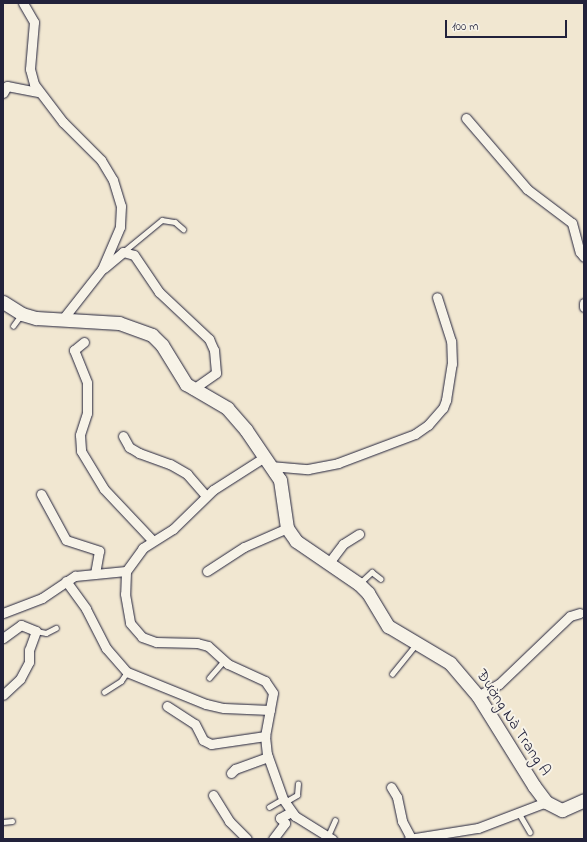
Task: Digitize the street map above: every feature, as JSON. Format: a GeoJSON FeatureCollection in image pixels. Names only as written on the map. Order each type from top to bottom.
{"type":"FeatureCollection","features":[{"type":"Feature","properties":{"kind":"street"},"geometry":{"type":"LineString","coordinates":[[23,3],[34,22],[30,68],[34,84],[73,132],[101,160],[118,190],[121,206],[120,227],[102,269]]}},
{"type":"Feature","properties":{"kind":"street"},"geometry":{"type":"LineString","coordinates":[[3,93],[7,86],[39,92]]}},
{"type":"Feature","properties":{"kind":"street"},"geometry":{"type":"LineString","coordinates":[[466,118],[527,189],[572,223],[580,252],[584,257]]}},
{"type":"Feature","properties":{"kind":"street"},"geometry":{"type":"LineString","coordinates":[[3,302],[22,314],[36,318],[62,320],[118,323],[152,335],[162,345],[192,390],[216,373],[212,345],[159,292],[134,255],[123,252],[102,269],[62,320]]}},
{"type":"Feature","properties":{"kind":"street"},"geometry":{"type":"LineString","coordinates":[[330,837],[291,812],[284,801],[268,757],[265,736],[273,692],[265,681],[224,661],[208,646],[197,643],[156,642],[142,637],[130,623],[125,594],[126,571],[143,548],[173,529],[206,496],[266,462],[308,468],[338,463],[407,437],[428,425],[443,408],[446,400],[452,364],[451,341],[437,297]]}},
{"type":"Feature","properties":{"kind":"street"},"geometry":{"type":"LineString","coordinates":[[84,342],[74,350],[86,383],[87,413],[80,435],[81,451],[104,489],[153,541]]}},
{"type":"Feature","properties":{"kind":"street","name":"Đường Nà Trang A"},"geometry":{"type":"LineString","coordinates":[[192,390],[220,403],[234,414],[280,480],[288,528],[302,548],[358,584],[368,593],[388,626],[450,663],[478,696],[534,786],[546,802],[562,810],[584,800]]}},
{"type":"Feature","properties":{"kind":"street"},"geometry":{"type":"LineString","coordinates":[[123,436],[129,447],[139,453],[170,464],[187,474],[206,496]]}},
{"type":"Feature","properties":{"kind":"street"},"geometry":{"type":"LineString","coordinates":[[41,494],[66,540],[99,551],[95,574]]}},
{"type":"Feature","properties":{"kind":"street"},"geometry":{"type":"LineString","coordinates":[[207,571],[257,540],[288,528]]}},
{"type":"Feature","properties":{"kind":"street"},"geometry":{"type":"LineString","coordinates":[[328,564],[343,544],[359,534]]}},
{"type":"Feature","properties":{"kind":"street"},"geometry":{"type":"LineString","coordinates":[[3,613],[42,598],[75,576],[126,571]]}},
{"type":"Feature","properties":{"kind":"street"},"geometry":{"type":"LineString","coordinates":[[66,581],[86,609],[106,648],[127,672],[206,704],[224,708],[270,710]]}},
{"type":"Feature","properties":{"kind":"street"},"geometry":{"type":"LineString","coordinates":[[478,696],[498,684],[570,616],[580,613]]}},
{"type":"Feature","properties":{"kind":"street"},"geometry":{"type":"LineString","coordinates":[[3,638],[21,625],[36,631],[29,650],[28,662],[20,679],[3,695]]}},
{"type":"Feature","properties":{"kind":"street"},"geometry":{"type":"LineString","coordinates":[[167,706],[195,724],[203,740],[211,744],[265,736]]}},
{"type":"Feature","properties":{"kind":"street"},"geometry":{"type":"LineString","coordinates":[[231,773],[234,769],[268,757]]}},
{"type":"Feature","properties":{"kind":"street"},"geometry":{"type":"LineString","coordinates":[[391,787],[397,797],[402,821],[410,839],[478,828],[546,802]]}},
{"type":"Feature","properties":{"kind":"street"},"geometry":{"type":"LineString","coordinates":[[213,795],[229,821],[247,839]]}},
{"type":"Feature","properties":{"kind":"street"},"geometry":{"type":"LineString","coordinates":[[273,839],[285,823],[280,818],[291,812]]}},
{"type":"Feature","properties":{"kind":"lane"},"geometry":{"type":"LineString","coordinates":[[123,252],[162,220],[175,222],[183,229]]}},
{"type":"Feature","properties":{"kind":"lane"},"geometry":{"type":"LineString","coordinates":[[14,326],[22,314]]}},
{"type":"Feature","properties":{"kind":"lane"},"geometry":{"type":"LineString","coordinates":[[358,584],[372,572],[381,579]]}},
{"type":"Feature","properties":{"kind":"lane"},"geometry":{"type":"LineString","coordinates":[[36,631],[46,633],[56,628]]}},
{"type":"Feature","properties":{"kind":"lane"},"geometry":{"type":"LineString","coordinates":[[392,674],[417,642]]}},
{"type":"Feature","properties":{"kind":"lane"},"geometry":{"type":"LineString","coordinates":[[209,678],[224,661]]}},
{"type":"Feature","properties":{"kind":"lane"},"geometry":{"type":"LineString","coordinates":[[104,692],[122,681],[127,672]]}},
{"type":"Feature","properties":{"kind":"lane"},"geometry":{"type":"LineString","coordinates":[[269,806],[297,795],[298,784]]}},
{"type":"Feature","properties":{"kind":"lane"},"geometry":{"type":"LineString","coordinates":[[519,813],[530,832]]}},
{"type":"Feature","properties":{"kind":"lane"},"geometry":{"type":"LineString","coordinates":[[330,837],[335,820]]}},
{"type":"Feature","properties":{"kind":"lane"},"geometry":{"type":"LineString","coordinates":[[3,822],[12,821]]}}]}
